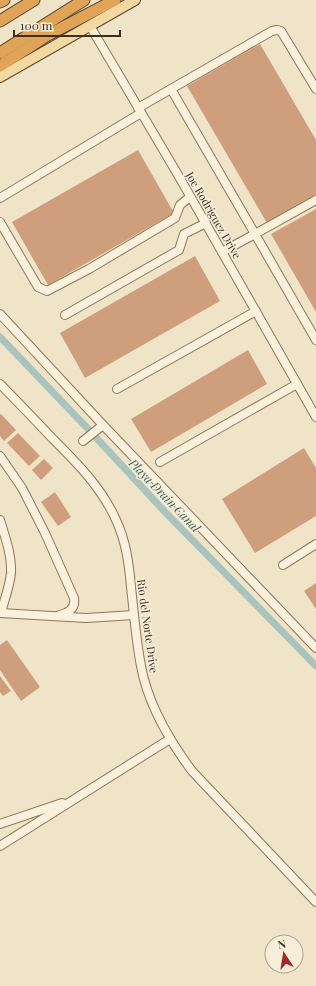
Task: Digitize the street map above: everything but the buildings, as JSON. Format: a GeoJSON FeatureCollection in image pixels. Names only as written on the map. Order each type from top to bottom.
{"type":"FeatureCollection","features":[{"type":"Feature","properties":{"kind":"highway"},"geometry":{"type":"LineString","coordinates":[[0,2],[4,0]]}},
{"type":"Feature","properties":{"kind":"highway"},"geometry":{"type":"LineString","coordinates":[[0,21],[34,0]]}},
{"type":"Feature","properties":{"kind":"highway"},"geometry":{"type":"LineString","coordinates":[[0,53],[84,0]]}},
{"type":"Feature","properties":{"kind":"highway"},"geometry":{"type":"LineString","coordinates":[[65,12],[88,0]]}},
{"type":"Feature","properties":{"kind":"highway"},"geometry":{"type":"LineString","coordinates":[[0,66],[55,32],[115,0]]}},
{"type":"Feature","properties":{"kind":"main road"},"geometry":{"type":"LineString","coordinates":[[0,77],[135,0]]}},
{"type":"Feature","properties":{"kind":"street","name":"Joe Rodriguez Drive"},"geometry":{"type":"LineString","coordinates":[[90,26],[206,223],[297,384],[312,402],[316,415]]}},
{"type":"Feature","properties":{"kind":"street"},"geometry":{"type":"LineString","coordinates":[[0,198],[171,89],[272,31],[281,31],[316,90]]}},
{"type":"Feature","properties":{"kind":"street"},"geometry":{"type":"LineString","coordinates":[[171,89],[316,340]]}},
{"type":"Feature","properties":{"kind":"street"},"geometry":{"type":"LineString","coordinates":[[0,222],[38,288],[47,291],[89,269],[175,218],[180,204],[190,197]]}},
{"type":"Feature","properties":{"kind":"street"},"geometry":{"type":"LineString","coordinates":[[222,252],[316,200]]}},
{"type":"Feature","properties":{"kind":"street"},"geometry":{"type":"LineString","coordinates":[[65,315],[179,250],[184,234],[206,223]]}},
{"type":"Feature","properties":{"kind":"street"},"geometry":{"type":"LineString","coordinates":[[117,389],[256,311]]}},
{"type":"Feature","properties":{"kind":"street"},"geometry":{"type":"LineString","coordinates":[[0,314],[100,427],[316,648]]}},
{"type":"Feature","properties":{"kind":"street","name":"Rio del Norte Drive"},"geometry":{"type":"LineString","coordinates":[[0,384],[90,478],[105,499],[116,520],[126,548],[141,667],[158,718],[170,739],[192,771],[204,785],[316,902]]}},
{"type":"Feature","properties":{"kind":"street"},"geometry":{"type":"LineString","coordinates":[[160,462],[297,384]]}},
{"type":"Feature","properties":{"kind":"street"},"geometry":{"type":"LineString","coordinates":[[86,439],[100,427]]}},
{"type":"Feature","properties":{"kind":"street"},"geometry":{"type":"LineString","coordinates":[[0,456],[22,488],[74,598],[75,602],[72,608],[64,614],[57,616]]}},
{"type":"Feature","properties":{"kind":"street"},"geometry":{"type":"LineString","coordinates":[[0,520],[6,541],[11,574],[0,613],[86,618],[134,615]]}},
{"type":"Feature","properties":{"kind":"street"},"geometry":{"type":"LineString","coordinates":[[283,565],[316,544]]}},
{"type":"Feature","properties":{"kind":"street"},"geometry":{"type":"LineString","coordinates":[[0,846],[170,739]]}},
{"type":"Feature","properties":{"kind":"street"},"geometry":{"type":"LineString","coordinates":[[0,824],[74,799]]}},
{"type":"Feature","properties":{"kind":"waterway","name":"Playa Drain Canal"},"geometry":{"type":"LineString","coordinates":[[0,337],[165,512],[316,666]]}}]}
